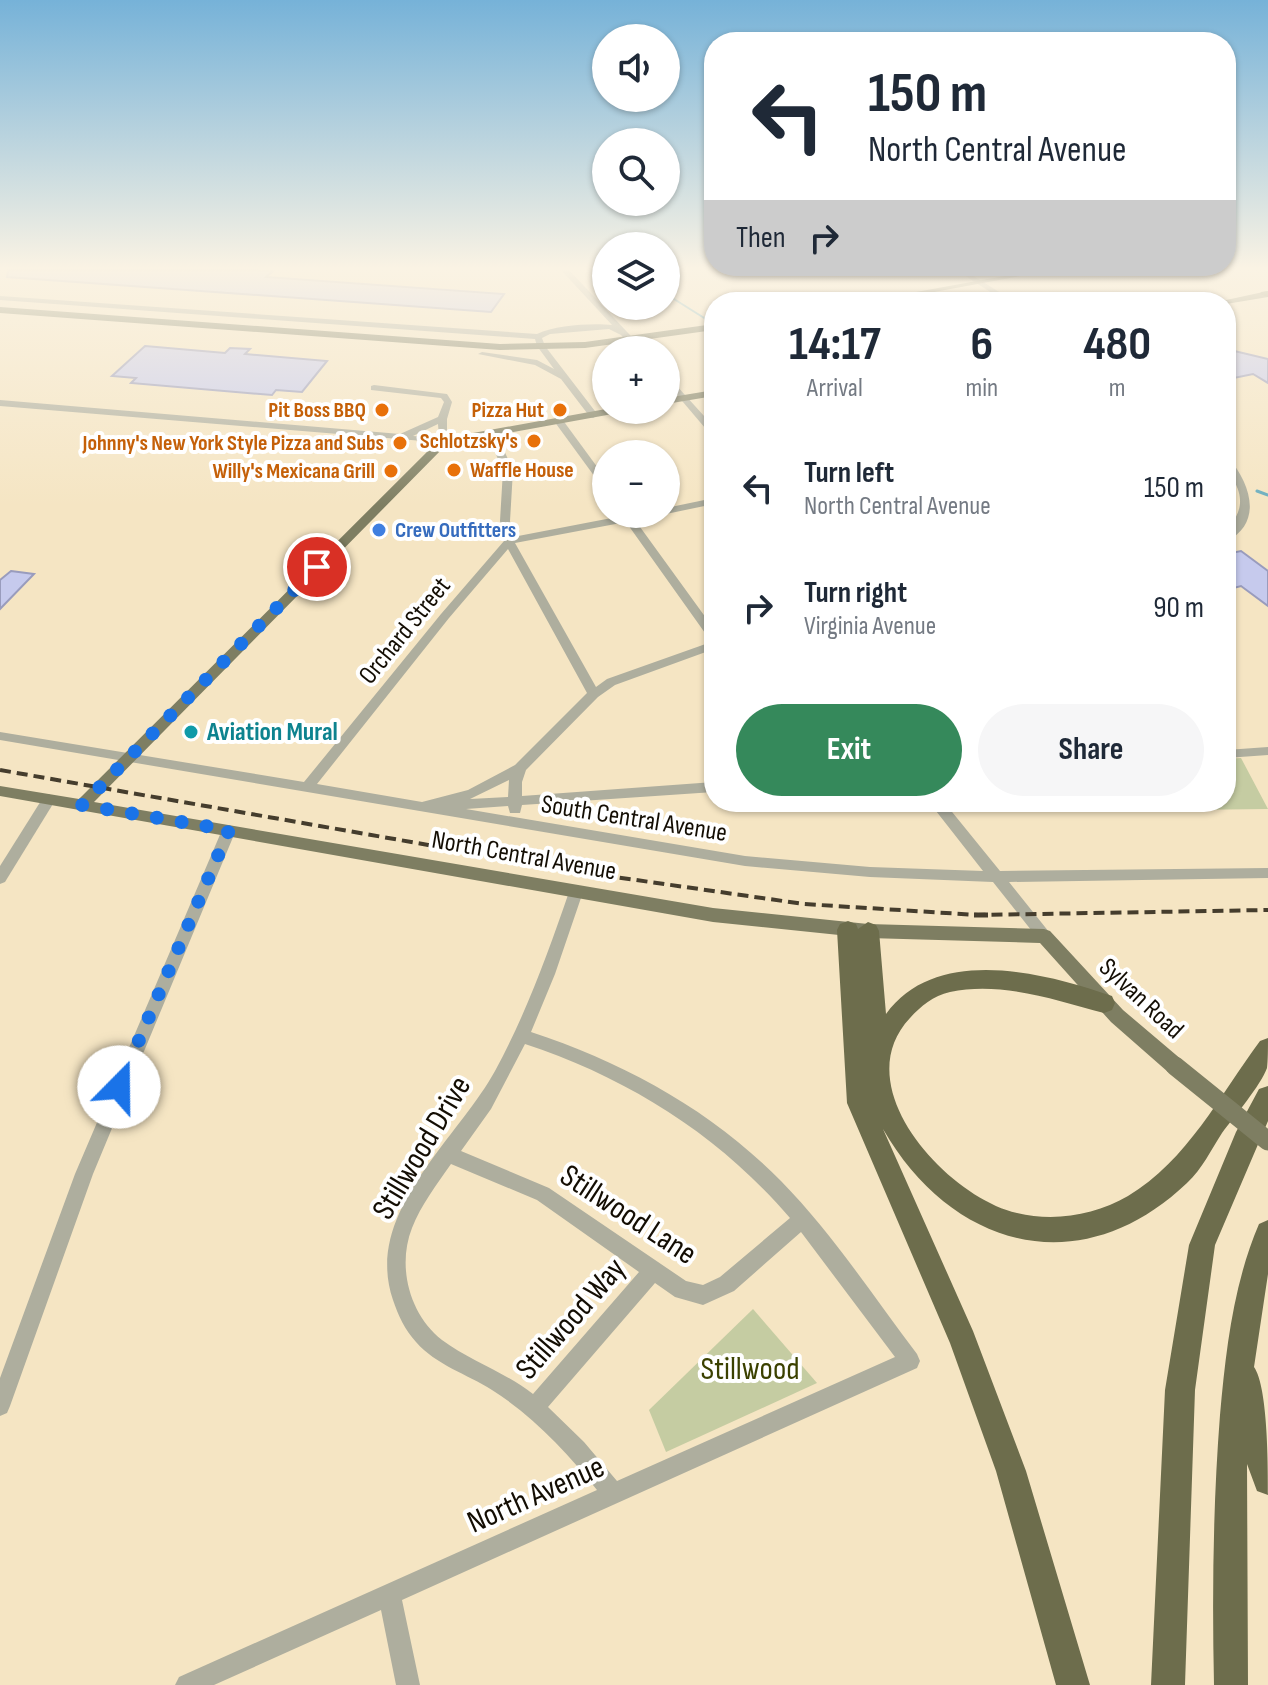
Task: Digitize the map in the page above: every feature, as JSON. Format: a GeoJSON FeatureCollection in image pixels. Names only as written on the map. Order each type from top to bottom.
{"type":"FeatureCollection","features":[{"type":"Feature","properties":{"kind":"highway"},"geometry":{"type":"LineString","coordinates":[[858,931],[886,1114],[898,1138],[924,1171],[959,1199],[997,1218],[1029,1227],[1085,1227],[1136,1206],[1182,1171],[1268,1048]]}},
{"type":"Feature","properties":{"kind":"highway"},"geometry":{"type":"LineString","coordinates":[[858,931],[855,1075],[859,1103],[963,1341],[1011,1471],[1073,1685]]}},
{"type":"Feature","properties":{"kind":"highway"},"geometry":{"type":"LineString","coordinates":[[877,1061],[884,1038],[906,1007],[931,990],[961,980],[1009,979],[1104,1003]]}},
{"type":"Feature","properties":{"kind":"highway"},"geometry":{"type":"LineString","coordinates":[[1168,1685],[1180,1390],[1202,1245],[1245,1140],[1268,1097]]}},
{"type":"Feature","properties":{"kind":"highway"},"geometry":{"type":"LineString","coordinates":[[1231,1685],[1228,1590],[1234,1430],[1248,1300],[1268,1233]]}},
{"type":"Feature","properties":{"kind":"highway"},"geometry":{"type":"LineString","coordinates":[[1243,1350],[1258,1452],[1268,1480]]}},
{"type":"Feature","properties":{"kind":"main road"},"geometry":{"type":"LineString","coordinates":[[412,349],[482,354],[523,349]]}},
{"type":"Feature","properties":{"kind":"main road"},"geometry":{"type":"LineString","coordinates":[[680,399],[704,395]]}},
{"type":"Feature","properties":{"kind":"main road"},"geometry":{"type":"LineString","coordinates":[[82,805],[444,441],[592,415]]}},
{"type":"Feature","properties":{"kind":"main road","name":"North Central Avenue"},"geometry":{"type":"LineString","coordinates":[[0,791],[713,915],[858,931],[1044,936]]}},
{"type":"Feature","properties":{"kind":"main road","name":"Sylvan Road"},"geometry":{"type":"LineString","coordinates":[[1044,936],[1104,1003],[1175,1066],[1268,1141]]}},
{"type":"Feature","properties":{"kind":"street"},"geometry":{"type":"LineString","coordinates":[[545,349],[592,414]]}},
{"type":"Feature","properties":{"kind":"street"},"geometry":{"type":"LineString","coordinates":[[482,354],[537,363],[554,370],[570,383]]}},
{"type":"Feature","properties":{"kind":"street"},"geometry":{"type":"LineString","coordinates":[[0,403],[444,441],[442,419],[448,402],[444,396],[374,388]]}},
{"type":"Feature","properties":{"kind":"street"},"geometry":{"type":"LineString","coordinates":[[680,392],[704,421]]}},
{"type":"Feature","properties":{"kind":"street"},"geometry":{"type":"LineString","coordinates":[[400,438],[442,419]]}},
{"type":"Feature","properties":{"kind":"street"},"geometry":{"type":"LineString","coordinates":[[559,421],[592,467]]}},
{"type":"Feature","properties":{"kind":"street"},"geometry":{"type":"LineString","coordinates":[[491,433],[508,470],[505,521],[509,541],[594,694]]}},
{"type":"Feature","properties":{"kind":"street"},"geometry":{"type":"LineString","coordinates":[[1236,473],[1247,501],[1236,529]]}},
{"type":"Feature","properties":{"kind":"street"},"geometry":{"type":"LineString","coordinates":[[680,508],[704,503]]}},
{"type":"Feature","properties":{"kind":"street"},"geometry":{"type":"LineString","coordinates":[[509,541],[592,523]]}},
{"type":"Feature","properties":{"kind":"street"},"geometry":{"type":"LineString","coordinates":[[636,528],[704,623]]}},
{"type":"Feature","properties":{"kind":"street","name":"Orchard Street"},"geometry":{"type":"LineString","coordinates":[[307,788],[509,541]]}},
{"type":"Feature","properties":{"kind":"street"},"geometry":{"type":"LineString","coordinates":[[416,808],[472,794],[520,768],[594,694],[630,673],[704,648]]}},
{"type":"Feature","properties":{"kind":"street","name":"South Central Avenue"},"geometry":{"type":"LineString","coordinates":[[0,736],[745,861],[870,872],[996,877],[1268,873]]}},
{"type":"Feature","properties":{"kind":"street"},"geometry":{"type":"LineString","coordinates":[[1236,753],[1268,751]]}},
{"type":"Feature","properties":{"kind":"street"},"geometry":{"type":"LineString","coordinates":[[515,824],[515,782],[520,768]]}},
{"type":"Feature","properties":{"kind":"street"},"geometry":{"type":"LineString","coordinates":[[416,808],[704,788]]}},
{"type":"Feature","properties":{"kind":"street"},"geometry":{"type":"LineString","coordinates":[[0,878],[49,799]]}},
{"type":"Feature","properties":{"kind":"street","name":"Sylvan Road"},"geometry":{"type":"LineString","coordinates":[[944,812],[1044,936]]}},
{"type":"Feature","properties":{"kind":"street"},"geometry":{"type":"LineString","coordinates":[[0,1406],[84,1174],[229,830]]}},
{"type":"Feature","properties":{"kind":"street","name":"Stillwood Drive"},"geometry":{"type":"LineString","coordinates":[[576,892],[545,985],[523,1036],[485,1103],[405,1218],[397,1244],[396,1274],[405,1309],[425,1337],[443,1353],[500,1382],[535,1407],[579,1449],[614,1495]]}},
{"type":"Feature","properties":{"kind":"street"},"geometry":{"type":"LineString","coordinates":[[523,1036],[566,1049],[602,1065],[687,1115],[735,1151],[774,1187],[802,1219]]}},
{"type":"Feature","properties":{"kind":"street","name":"Stillwood Lane"},"geometry":{"type":"LineString","coordinates":[[449,1155],[543,1194],[682,1290],[703,1295],[727,1284],[802,1219]]}},
{"type":"Feature","properties":{"kind":"street","name":"North Avenue"},"geometry":{"type":"LineString","coordinates":[[187,1685],[910,1361],[802,1219]]}},
{"type":"Feature","properties":{"kind":"street","name":"Stillwood Way"},"geometry":{"type":"LineString","coordinates":[[535,1407],[653,1270]]}},
{"type":"Feature","properties":{"kind":"street"},"geometry":{"type":"LineString","coordinates":[[389,1595],[408,1685]]}},
{"type":"Feature","properties":{"kind":"green space"},"geometry":{"type":"Polygon","coordinates":[[[1236,758],[1241,758],[1268,809],[1236,809],[1236,758]]]}},
{"type":"Feature","properties":{"kind":"green space","name":"Stillwood"},"geometry":{"type":"Polygon","coordinates":[[[753,1309],[817,1383],[666,1452],[649,1410],[753,1309]]]}},
{"type":"Feature","properties":{"kind":"building"},"geometry":{"type":"Polygon","coordinates":[[[142,349],[225,353],[229,349],[250,349],[245,354],[327,361],[302,392],[276,390],[272,395],[131,383],[136,378],[112,376],[142,349]]]}},
{"type":"Feature","properties":{"kind":"building"},"geometry":{"type":"Polygon","coordinates":[[[1236,351],[1268,359],[1268,383],[1253,374],[1236,378],[1236,351]]]}},
{"type":"Feature","properties":{"kind":"building"},"geometry":{"type":"Polygon","coordinates":[[[1241,551],[1268,571],[1268,606],[1241,586],[1236,587],[1236,552],[1241,551]]]}},
{"type":"Feature","properties":{"kind":"building"},"geometry":{"type":"Polygon","coordinates":[[[11,571],[34,574],[0,609],[0,580],[11,571]]]}},
{"type":"Feature","properties":{"kind":"waterway"},"geometry":{"type":"LineString","coordinates":[[1257,491],[1268,495]]}},
{"type":"Feature","properties":{"kind":"railway"},"geometry":{"type":"LineString","coordinates":[[0,770],[594,874],[804,904],[978,915]]}},
{"type":"Feature","properties":{"kind":"railway"},"geometry":{"type":"LineString","coordinates":[[978,915],[1268,910]]}},
{"type":"Feature","properties":{"kind":"railway"},"geometry":{"type":"LineString","coordinates":[[978,915],[994,915]]}},
{"type":"Feature","properties":{"kind":"place","name":"Pit Boss BBQ"},"geometry":{"type":"Point","coordinates":[382,410]}},
{"type":"Feature","properties":{"kind":"place","name":"Pizza Hut"},"geometry":{"type":"Point","coordinates":[560,410]}},
{"type":"Feature","properties":{"kind":"place","name":"Schlotzsky's"},"geometry":{"type":"Point","coordinates":[534,441]}},
{"type":"Feature","properties":{"kind":"place","name":"Johnny's New York Style Pizza and Subs"},"geometry":{"type":"Point","coordinates":[400,443]}},
{"type":"Feature","properties":{"kind":"place","name":"Waffle House"},"geometry":{"type":"Point","coordinates":[454,470]}},
{"type":"Feature","properties":{"kind":"place","name":"Willy's Mexicana Grill"},"geometry":{"type":"Point","coordinates":[391,471]}},
{"type":"Feature","properties":{"kind":"place","name":"Crew Outfitters"},"geometry":{"type":"Point","coordinates":[379,530]}},
{"type":"Feature","properties":{"kind":"place","name":"Aviation Mural"},"geometry":{"type":"Point","coordinates":[191,732]}},
{"type":"Feature","properties":{"kind":"route"},"geometry":{"type":"LineString","coordinates":[[119,1087],[229,830],[82,805],[317,567]]}}]}
